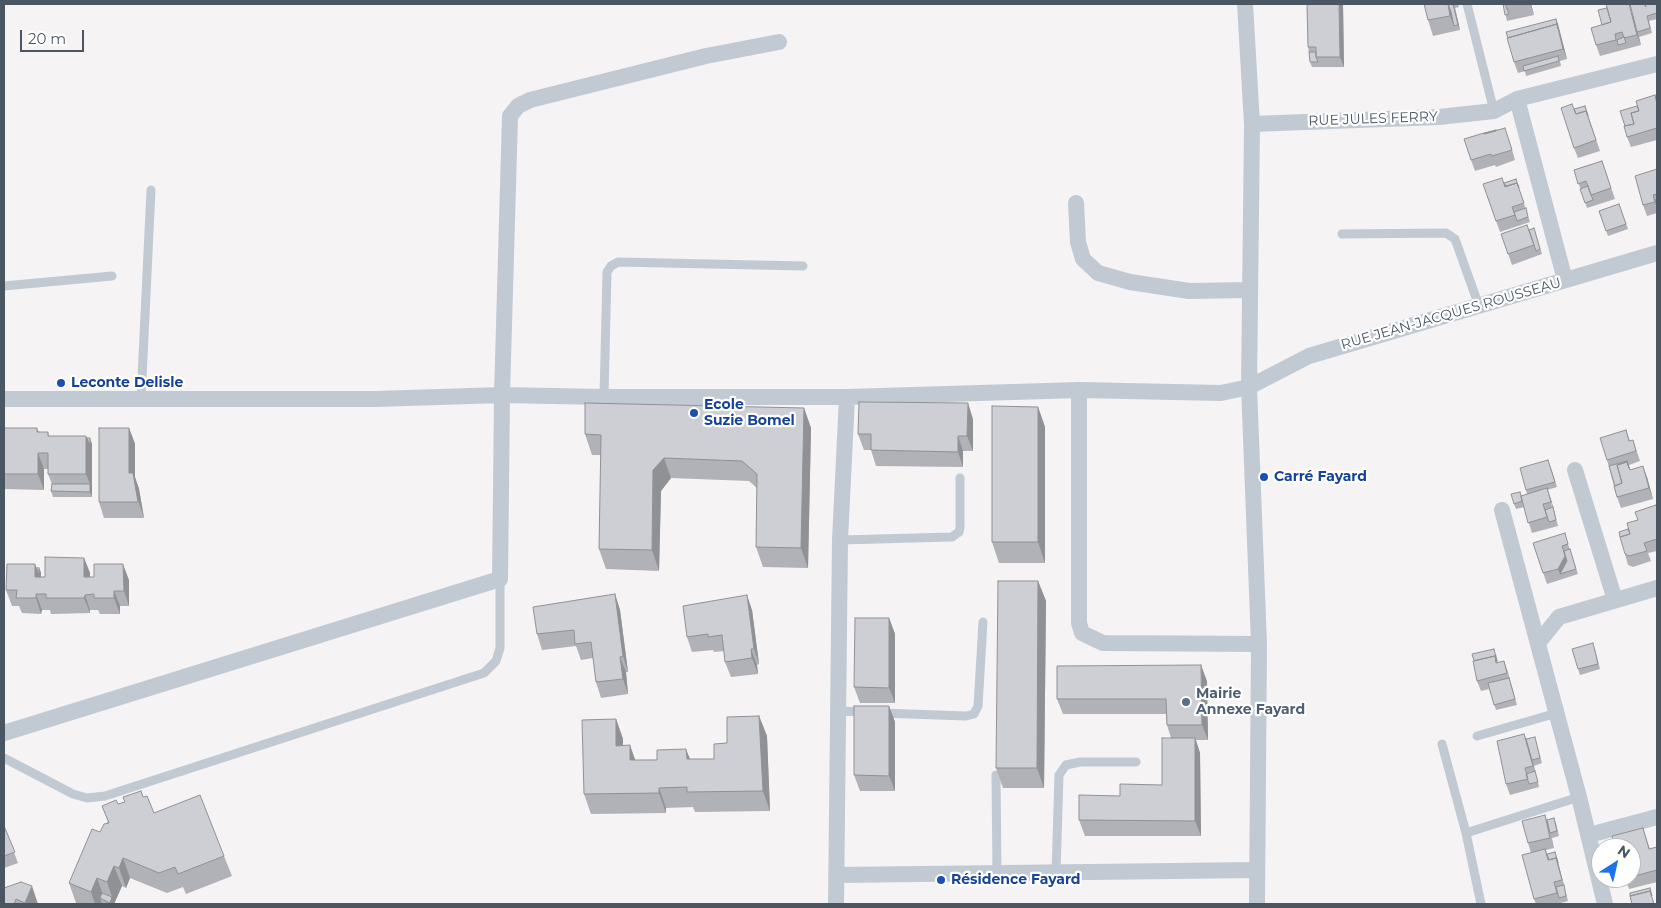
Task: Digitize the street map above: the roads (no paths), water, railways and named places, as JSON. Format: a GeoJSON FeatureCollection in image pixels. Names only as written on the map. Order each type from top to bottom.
{"type":"FeatureCollection","features":[{"type":"Feature","properties":{"kind":"street"},"geometry":{"type":"LineString","coordinates":[[1245,4],[1252,124],[1249,387],[1259,644],[1257,904]]}},
{"type":"Feature","properties":{"kind":"street"},"geometry":{"type":"LineString","coordinates":[[4,733],[500,579],[502,394],[510,116],[518,106],[530,100],[706,56],[779,42]]}},
{"type":"Feature","properties":{"kind":"street","name":"RUE JULES FERRY"},"geometry":{"type":"LineString","coordinates":[[1252,124],[1439,117],[1494,111],[1516,99],[1657,64]]}},
{"type":"Feature","properties":{"kind":"street"},"geometry":{"type":"LineString","coordinates":[[1516,99],[1565,280]]}},
{"type":"Feature","properties":{"kind":"street"},"geometry":{"type":"LineString","coordinates":[[1076,203],[1078,242],[1083,259],[1098,273],[1130,282],[1189,291],[1250,290]]}},
{"type":"Feature","properties":{"kind":"street","name":"RUE JEAN-JACQUES ROUSSEAU"},"geometry":{"type":"LineString","coordinates":[[4,399],[376,399],[502,394],[604,397],[847,397],[1079,390],[1221,394],[1249,387],[1309,356],[1657,253]]}},
{"type":"Feature","properties":{"kind":"street"},"geometry":{"type":"LineString","coordinates":[[1079,390],[1079,623],[1082,633],[1103,643],[1259,644]]}},
{"type":"Feature","properties":{"kind":"street"},"geometry":{"type":"LineString","coordinates":[[836,904],[840,540],[847,397]]}},
{"type":"Feature","properties":{"kind":"street"},"geometry":{"type":"LineString","coordinates":[[1575,470],[1615,600]]}},
{"type":"Feature","properties":{"kind":"street"},"geometry":{"type":"LineString","coordinates":[[1502,510],[1589,835],[1605,904]]}},
{"type":"Feature","properties":{"kind":"street"},"geometry":{"type":"LineString","coordinates":[[1538,643],[1558,617],[1657,588]]}},
{"type":"Feature","properties":{"kind":"street"},"geometry":{"type":"LineString","coordinates":[[1589,835],[1657,817]]}},
{"type":"Feature","properties":{"kind":"street"},"geometry":{"type":"LineString","coordinates":[[836,875],[1257,870]]}},
{"type":"Feature","properties":{"kind":"lane"},"geometry":{"type":"LineString","coordinates":[[1467,4],[1494,111]]}},
{"type":"Feature","properties":{"kind":"lane"},"geometry":{"type":"LineString","coordinates":[[140,399],[151,190]]}},
{"type":"Feature","properties":{"kind":"lane"},"geometry":{"type":"LineString","coordinates":[[1342,234],[1446,233],[1455,239],[1479,306]]}},
{"type":"Feature","properties":{"kind":"lane"},"geometry":{"type":"LineString","coordinates":[[604,397],[607,272],[611,266],[618,262],[803,266]]}},
{"type":"Feature","properties":{"kind":"lane"},"geometry":{"type":"LineString","coordinates":[[4,286],[112,276]]}},
{"type":"Feature","properties":{"kind":"lane"},"geometry":{"type":"LineString","coordinates":[[840,540],[952,537],[959,532],[960,527],[960,478]]}},
{"type":"Feature","properties":{"kind":"lane"},"geometry":{"type":"LineString","coordinates":[[4,758],[73,794],[87,798],[105,796],[484,673],[496,661],[500,648],[500,579]]}},
{"type":"Feature","properties":{"kind":"lane"},"geometry":{"type":"LineString","coordinates":[[838,711],[966,716],[974,714],[978,706],[983,622]]}},
{"type":"Feature","properties":{"kind":"lane"},"geometry":{"type":"LineString","coordinates":[[1477,736],[1557,713]]}},
{"type":"Feature","properties":{"kind":"lane"},"geometry":{"type":"LineString","coordinates":[[1442,744],[1466,833],[1481,904]]}},
{"type":"Feature","properties":{"kind":"lane"},"geometry":{"type":"LineString","coordinates":[[1056,873],[1059,776],[1066,765],[1080,762],[1136,762]]}},
{"type":"Feature","properties":{"kind":"lane"},"geometry":{"type":"LineString","coordinates":[[996,775],[997,873]]}},
{"type":"Feature","properties":{"kind":"lane"},"geometry":{"type":"LineString","coordinates":[[1466,833],[1579,797]]}},
{"type":"Feature","properties":{"kind":"place","name":"Leconte Delisle"},"geometry":{"type":"Point","coordinates":[61,383]}},
{"type":"Feature","properties":{"kind":"place","name":"Ecole Suzie Bomel"},"geometry":{"type":"Point","coordinates":[694,413]}},
{"type":"Feature","properties":{"kind":"place","name":"Carré Fayard"},"geometry":{"type":"Point","coordinates":[1264,477]}},
{"type":"Feature","properties":{"kind":"place","name":"Mairie Annexe Fayard"},"geometry":{"type":"Point","coordinates":[1186,702]}},
{"type":"Feature","properties":{"kind":"place","name":"Résidence Fayard"},"geometry":{"type":"Point","coordinates":[941,880]}}]}
